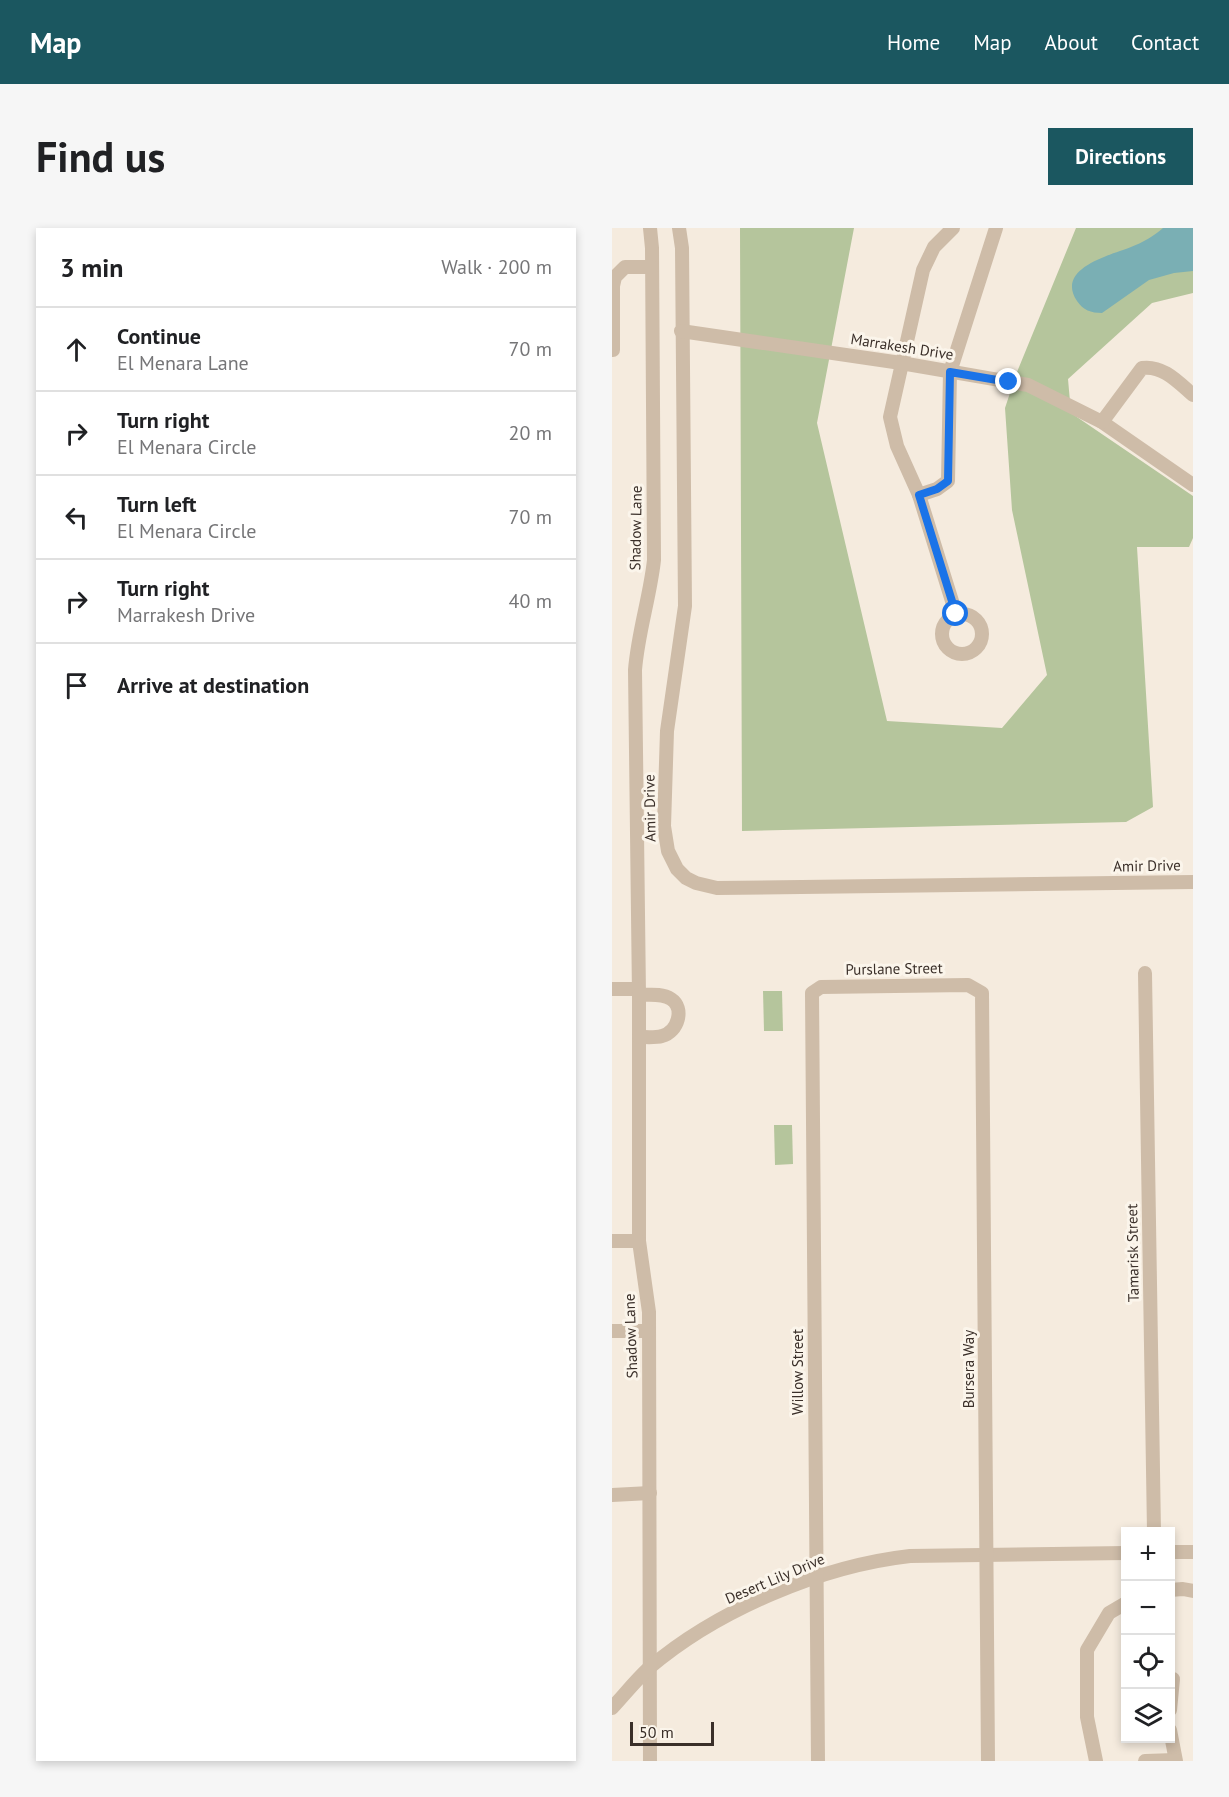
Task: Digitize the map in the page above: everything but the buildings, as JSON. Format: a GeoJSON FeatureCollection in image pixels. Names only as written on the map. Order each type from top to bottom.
{"type":"FeatureCollection","features":[{"type":"Feature","properties":{"kind":"street","name":"Shadow Lane"},"geometry":{"type":"LineString","coordinates":[[650,228],[654,560],[651,587],[638,641],[634,670],[639,1241],[648,1292],[649,1331],[650,1761]]}},
{"type":"Feature","properties":{"kind":"street"},"geometry":{"type":"LineString","coordinates":[[679,228],[682,248],[681,331]]}},
{"type":"Feature","properties":{"kind":"street"},"geometry":{"type":"LineString","coordinates":[[953,228],[934,247],[923,270],[890,417],[897,446],[919,495],[956,614]]}},
{"type":"Feature","properties":{"kind":"street"},"geometry":{"type":"LineString","coordinates":[[919,495],[937,489],[948,481],[950,372],[996,228]]}},
{"type":"Feature","properties":{"kind":"street"},"geometry":{"type":"LineString","coordinates":[[613,350],[615,277],[626,267],[652,267]]}},
{"type":"Feature","properties":{"kind":"street","name":"Marrakesh Drive"},"geometry":{"type":"LineString","coordinates":[[681,331],[901,363],[1028,385],[1102,422],[1193,485]]}},
{"type":"Feature","properties":{"kind":"street","name":"Amir Drive"},"geometry":{"type":"LineString","coordinates":[[681,331],[685,606],[667,730],[664,826],[668,851],[677,869],[686,878],[696,883],[717,888],[1193,882]]}},
{"type":"Feature","properties":{"kind":"street"},"geometry":{"type":"LineString","coordinates":[[1102,422],[1142,368],[1154,366],[1171,376],[1193,395]]}},
{"type":"Feature","properties":{"kind":"street","name":"Tamarisk Street"},"geometry":{"type":"LineString","coordinates":[[1145,973],[1154,1527]]}},
{"type":"Feature","properties":{"kind":"street","name":"Purslane Street"},"geometry":{"type":"LineString","coordinates":[[821,987],[968,985]]}},
{"type":"Feature","properties":{"kind":"street","name":"Bursera Way"},"geometry":{"type":"LineString","coordinates":[[968,985],[982,993],[988,1761]]}},
{"type":"Feature","properties":{"kind":"street","name":"Willow Street"},"geometry":{"type":"LineString","coordinates":[[818,1761],[812,993],[821,987]]}},
{"type":"Feature","properties":{"kind":"street"},"geometry":{"type":"LineString","coordinates":[[612,989],[662,995],[676,1003],[677,1023],[673,1030],[662,1036],[639,1037]]}},
{"type":"Feature","properties":{"kind":"street"},"geometry":{"type":"LineString","coordinates":[[612,1241],[639,1241]]}},
{"type":"Feature","properties":{"kind":"street"},"geometry":{"type":"LineString","coordinates":[[612,1332],[649,1331]]}},
{"type":"Feature","properties":{"kind":"street"},"geometry":{"type":"LineString","coordinates":[[612,1496],[650,1493]]}},
{"type":"Feature","properties":{"kind":"street"},"geometry":{"type":"LineString","coordinates":[[1175,1552],[1193,1552]]}},
{"type":"Feature","properties":{"kind":"street","name":"Desert Lily Drive"},"geometry":{"type":"LineString","coordinates":[[612,1708],[650,1668],[701,1630],[776,1593],[817,1576],[910,1556],[1121,1553]]}},
{"type":"Feature","properties":{"kind":"street"},"geometry":{"type":"LineString","coordinates":[[1175,1590],[1193,1591]]}},
{"type":"Feature","properties":{"kind":"street"},"geometry":{"type":"LineString","coordinates":[[1096,1761],[1088,1716],[1088,1650],[1109,1613],[1121,1606]]}},
{"type":"Feature","properties":{"kind":"street"},"geometry":{"type":"LineString","coordinates":[[1145,1761],[1175,1761],[1172,1743]]}},
{"type":"Feature","properties":{"kind":"green space"},"geometry":{"type":"Polygon","coordinates":[[[740,228],[854,228],[817,423],[887,721],[1002,728],[1047,675],[1012,510],[1005,408],[1017,372],[1076,228],[1193,228],[1193,293],[1152,303],[1068,379],[1071,413],[1193,496],[1193,538],[1189,547],[1137,547],[1153,807],[1126,822],[742,831],[740,228]]]}},
{"type":"Feature","properties":{"kind":"green space"},"geometry":{"type":"Polygon","coordinates":[[[763,991],[782,991],[783,1031],[764,1031],[763,991]]]}},
{"type":"Feature","properties":{"kind":"green space"},"geometry":{"type":"Polygon","coordinates":[[[774,1125],[792,1125],[793,1164],[775,1165],[774,1125]]]}},
{"type":"Feature","properties":{"kind":"water"},"geometry":{"type":"Polygon","coordinates":[[[1163,228],[1193,228],[1193,271],[1174,273],[1149,280],[1102,313],[1088,310],[1079,304],[1072,290],[1073,280],[1079,272],[1099,259],[1144,241],[1163,228]]]}},
{"type":"Feature","properties":{"kind":"route"},"geometry":{"type":"LineString","coordinates":[[956,614],[919,495],[937,489],[948,481],[950,372],[1009,382]]}}]}
